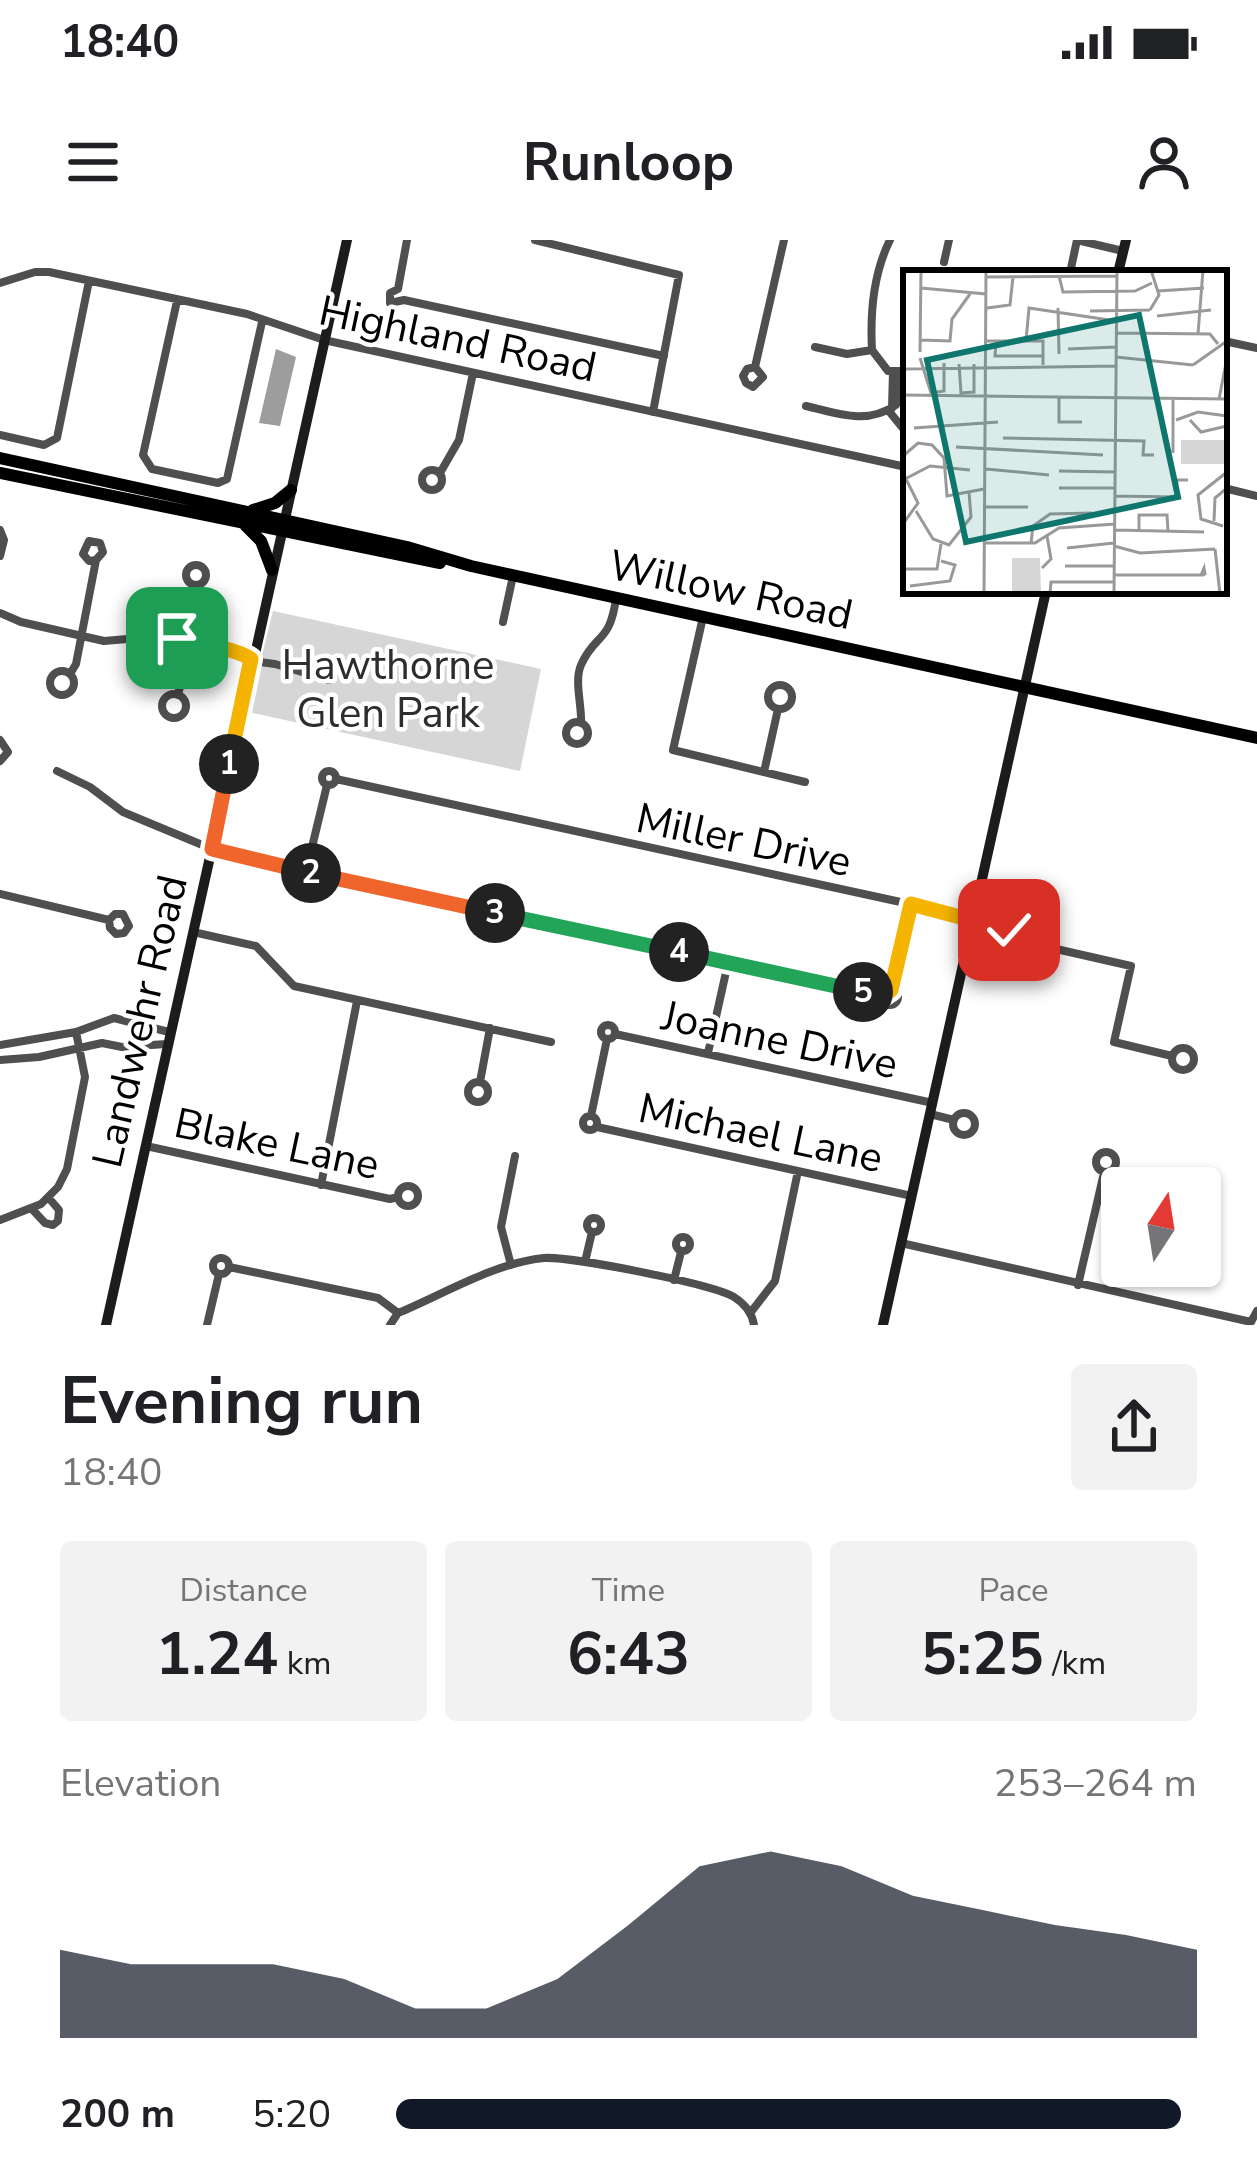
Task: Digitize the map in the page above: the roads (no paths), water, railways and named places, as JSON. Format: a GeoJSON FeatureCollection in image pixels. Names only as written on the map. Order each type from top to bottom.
{"type":"FeatureCollection","features":[{"type":"Feature","properties":{"kind":"main road","name":"Landwehr Road"},"geometry":{"type":"LineString","coordinates":[[106,1325],[212,849],[249,659],[347,240]]}},
{"type":"Feature","properties":{"kind":"main road","name":"Willow Road"},"geometry":{"type":"LineString","coordinates":[[0,458],[242,517],[407,547],[471,566],[1257,737]]}},
{"type":"Feature","properties":{"kind":"main road","name":"Willow Road"},"geometry":{"type":"LineString","coordinates":[[0,472],[242,517]]}},
{"type":"Feature","properties":{"kind":"main road"},"geometry":{"type":"LineString","coordinates":[[272,570],[261,541],[242,517],[290,490]]}},
{"type":"Feature","properties":{"kind":"main road"},"geometry":{"type":"LineString","coordinates":[[883,1325],[1045,594]]}},
{"type":"Feature","properties":{"kind":"street"},"geometry":{"type":"LineString","coordinates":[[407,240],[398,289],[388,301],[404,300],[664,356]]}},
{"type":"Feature","properties":{"kind":"street"},"geometry":{"type":"LineString","coordinates":[[536,240],[586,245],[679,274],[652,412]]}},
{"type":"Feature","properties":{"kind":"street"},"geometry":{"type":"LineString","coordinates":[[755,367],[784,240]]}},
{"type":"Feature","properties":{"kind":"street"},"geometry":{"type":"LineString","coordinates":[[806,406],[863,418],[896,405],[900,371],[888,371],[872,350],[870,315],[881,257],[890,240]]}},
{"type":"Feature","properties":{"kind":"street"},"geometry":{"type":"LineString","coordinates":[[944,262],[949,240]]}},
{"type":"Feature","properties":{"kind":"street"},"geometry":{"type":"LineString","coordinates":[[1071,270],[1076,240],[1125,246]]}},
{"type":"Feature","properties":{"kind":"street","name":"Highland Road"},"geometry":{"type":"LineString","coordinates":[[0,284],[35,272],[89,281],[247,314],[324,340],[903,466]]}},
{"type":"Feature","properties":{"kind":"street"},"geometry":{"type":"LineString","coordinates":[[5,436],[44,446],[57,438],[89,281]]}},
{"type":"Feature","properties":{"kind":"street"},"geometry":{"type":"LineString","coordinates":[[176,301],[142,455],[152,469],[218,483],[227,479],[262,322]]}},
{"type":"Feature","properties":{"kind":"street"},"geometry":{"type":"LineString","coordinates":[[1227,341],[1257,348]]}},
{"type":"Feature","properties":{"kind":"street"},"geometry":{"type":"LineString","coordinates":[[814,347],[847,354],[872,350]]}},
{"type":"Feature","properties":{"kind":"street"},"geometry":{"type":"LineString","coordinates":[[440,473],[459,440],[473,373]]}},
{"type":"Feature","properties":{"kind":"street"},"geometry":{"type":"LineString","coordinates":[[890,409],[903,428]]}},
{"type":"Feature","properties":{"kind":"street"},"geometry":{"type":"LineString","coordinates":[[1227,489],[1257,496]]}},
{"type":"Feature","properties":{"kind":"street"},"geometry":{"type":"LineString","coordinates":[[0,530],[4,540],[0,556]]}},
{"type":"Feature","properties":{"kind":"street"},"geometry":{"type":"LineString","coordinates":[[70,674],[96,560]]}},
{"type":"Feature","properties":{"kind":"street"},"geometry":{"type":"LineString","coordinates":[[503,622],[514,575]]}},
{"type":"Feature","properties":{"kind":"street"},"geometry":{"type":"LineString","coordinates":[[178,695],[200,585]]}},
{"type":"Feature","properties":{"kind":"street"},"geometry":{"type":"LineString","coordinates":[[581,723],[581,664],[609,631],[616,598]]}},
{"type":"Feature","properties":{"kind":"street"},"geometry":{"type":"LineString","coordinates":[[0,614],[112,642],[154,635],[191,641],[227,652],[239,661],[249,659],[329,680]]}},
{"type":"Feature","properties":{"kind":"street"},"geometry":{"type":"LineString","coordinates":[[703,617],[673,750],[805,782]]}},
{"type":"Feature","properties":{"kind":"street"},"geometry":{"type":"LineString","coordinates":[[764,772],[778,709]]}},
{"type":"Feature","properties":{"kind":"street"},"geometry":{"type":"LineString","coordinates":[[0,740],[8,752],[0,761]]}},
{"type":"Feature","properties":{"kind":"street"},"geometry":{"type":"LineString","coordinates":[[57,771],[123,812],[212,849],[882,996],[891,990],[911,904]]}},
{"type":"Feature","properties":{"kind":"street","name":"Miller Drive"},"geometry":{"type":"LineString","coordinates":[[306,872],[332,782],[911,904],[973,919],[1043,946],[1131,966],[1114,1042],[1172,1056]]}},
{"type":"Feature","properties":{"kind":"street"},"geometry":{"type":"LineString","coordinates":[[0,894],[109,920]]}},
{"type":"Feature","properties":{"kind":"street"},"geometry":{"type":"LineString","coordinates":[[191,932],[256,946],[294,986],[550,1042]]}},
{"type":"Feature","properties":{"kind":"street"},"geometry":{"type":"LineString","coordinates":[[708,1053],[728,963]]}},
{"type":"Feature","properties":{"kind":"street"},"geometry":{"type":"LineString","coordinates":[[321,1185],[357,1000]]}},
{"type":"Feature","properties":{"kind":"street"},"geometry":{"type":"LineString","coordinates":[[0,1045],[76,1031],[114,1018],[167,1038]]}},
{"type":"Feature","properties":{"kind":"street"},"geometry":{"type":"LineString","coordinates":[[480,1082],[490,1028]]}},
{"type":"Feature","properties":{"kind":"street"},"geometry":{"type":"LineString","coordinates":[[0,1220],[32,1209],[48,1197],[67,1169],[86,1077],[76,1031]]}},
{"type":"Feature","properties":{"kind":"street","name":"Joanne Drive"},"geometry":{"type":"LineString","coordinates":[[601,1066],[611,1037],[708,1053],[931,1108],[954,1120]]}},
{"type":"Feature","properties":{"kind":"street"},"geometry":{"type":"LineString","coordinates":[[0,1060],[167,1038]]}},
{"type":"Feature","properties":{"kind":"street","name":"Michael Lane"},"geometry":{"type":"LineString","coordinates":[[601,1066],[591,1116],[597,1127],[912,1196]]}},
{"type":"Feature","properties":{"kind":"street","name":"Blake Lane"},"geometry":{"type":"LineString","coordinates":[[144,1146],[398,1197]]}},
{"type":"Feature","properties":{"kind":"street"},"geometry":{"type":"LineString","coordinates":[[511,1265],[501,1227],[515,1156]]}},
{"type":"Feature","properties":{"kind":"street"},"geometry":{"type":"LineString","coordinates":[[752,1312],[775,1281],[798,1172]]}},
{"type":"Feature","properties":{"kind":"street"},"geometry":{"type":"LineString","coordinates":[[1078,1285],[1101,1186]]}},
{"type":"Feature","properties":{"kind":"street"},"geometry":{"type":"LineString","coordinates":[[32,1209],[45,1223],[58,1221],[59,1210],[48,1197]]}},
{"type":"Feature","properties":{"kind":"street"},"geometry":{"type":"LineString","coordinates":[[585,1262],[592,1232]]}},
{"type":"Feature","properties":{"kind":"street"},"geometry":{"type":"LineString","coordinates":[[902,1243],[1251,1322],[1257,1311]]}},
{"type":"Feature","properties":{"kind":"street"},"geometry":{"type":"LineString","coordinates":[[674,1280],[681,1252]]}},
{"type":"Feature","properties":{"kind":"street"},"geometry":{"type":"LineString","coordinates":[[207,1325],[219,1274],[213,1268],[215,1260],[223,1258],[229,1267],[378,1298],[398,1313]]}},
{"type":"Feature","properties":{"kind":"street"},"geometry":{"type":"LineString","coordinates":[[390,1325],[398,1313],[511,1265],[547,1258],[731,1295],[752,1312],[754,1325]]}},
{"type":"Feature","properties":{"kind":"park label","name":"Hawthorne Glen Park"},"geometry":{"type":"Point","coordinates":[388,688]}}]}
